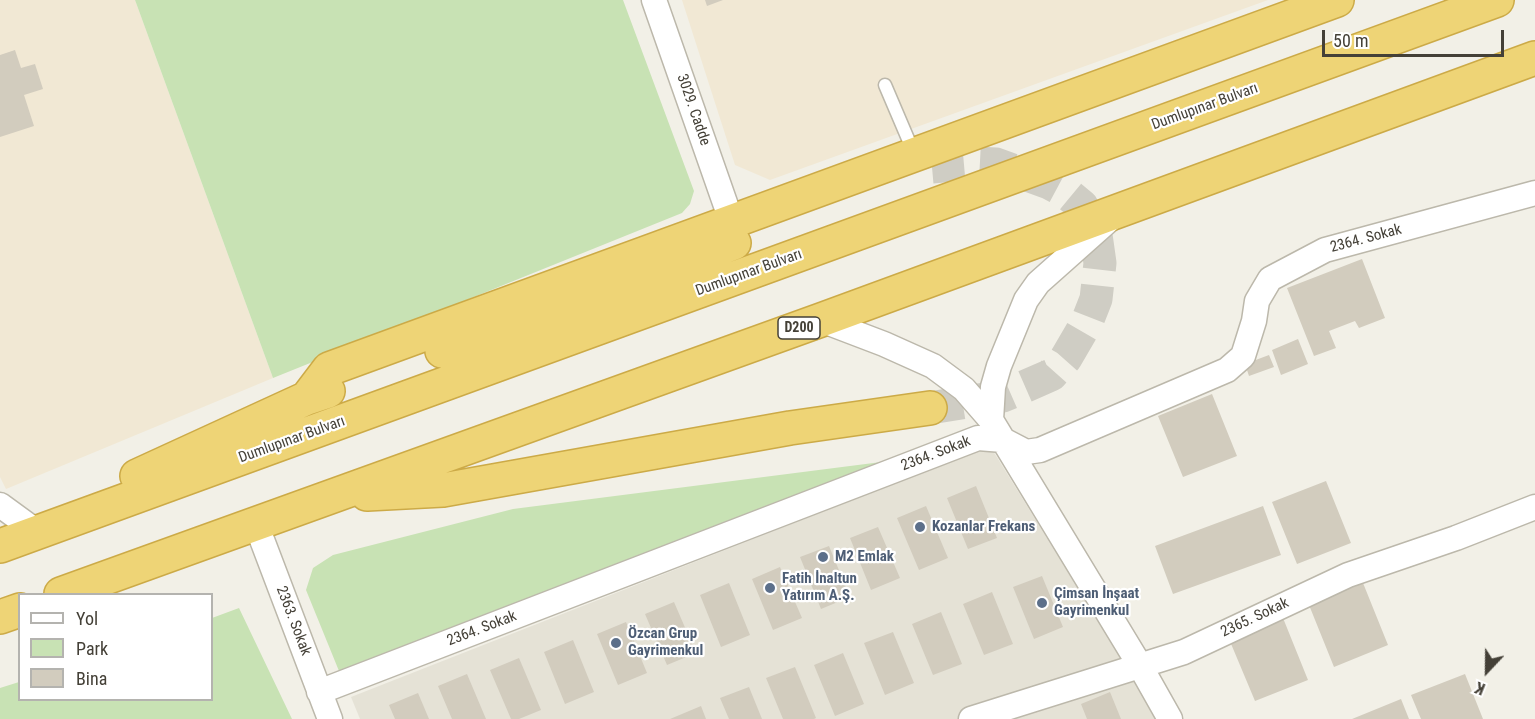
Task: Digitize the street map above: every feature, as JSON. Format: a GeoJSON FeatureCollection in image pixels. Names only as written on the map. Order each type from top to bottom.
{"type":"FeatureCollection","features":[{"type":"Feature","properties":{"kind":"highway"},"geometry":{"type":"LineString","coordinates":[[45,530],[74,504],[307,398],[612,291],[923,160],[1336,0]]}},
{"type":"Feature","properties":{"kind":"highway","name":"Dumlupınar Bulvarı"},"geometry":{"type":"LineString","coordinates":[[0,546],[1497,0]]}},
{"type":"Feature","properties":{"kind":"highway","name":"D200"},"geometry":{"type":"LineString","coordinates":[[64,593],[821,320],[1535,58]]}},
{"type":"Feature","properties":{"kind":"highway"},"geometry":{"type":"LineString","coordinates":[[307,398],[330,369],[731,220],[923,160]]}},
{"type":"Feature","properties":{"kind":"highway"},"geometry":{"type":"LineString","coordinates":[[333,496],[443,490],[790,428],[930,408]]}},
{"type":"Feature","properties":{"kind":"highway"},"geometry":{"type":"LineString","coordinates":[[0,617],[18,611]]}},
{"type":"Feature","properties":{"kind":"street","name":"3029. Cadde"},"geometry":{"type":"LineString","coordinates":[[654,0],[731,220]]}},
{"type":"Feature","properties":{"kind":"street","name":"2364. Sokak"},"geometry":{"type":"LineString","coordinates":[[319,692],[997,430],[1026,452],[1040,450],[1227,370],[1243,356],[1254,321],[1257,301],[1270,279],[1325,250],[1535,194]]}},
{"type":"Feature","properties":{"kind":"street"},"geometry":{"type":"LineString","coordinates":[[997,430],[993,387],[999,366],[1026,300],[1038,283],[1122,209]]}},
{"type":"Feature","properties":{"kind":"street"},"geometry":{"type":"LineString","coordinates":[[821,320],[933,366],[964,389],[997,430],[1170,719]]}},
{"type":"Feature","properties":{"kind":"street"},"geometry":{"type":"LineString","coordinates":[[0,506],[45,530]]}},
{"type":"Feature","properties":{"kind":"street","name":"2365. Sokak"},"geometry":{"type":"LineString","coordinates":[[971,719],[1139,664],[1184,652],[1348,575],[1456,538],[1535,507]]}},
{"type":"Feature","properties":{"kind":"street","name":"2363. Sokak"},"geometry":{"type":"LineString","coordinates":[[256,524],[330,719]]}},
{"type":"Feature","properties":{"kind":"lane"},"geometry":{"type":"LineString","coordinates":[[885,85],[923,160]]}},
{"type":"Feature","properties":{"kind":"shaded area"},"geometry":{"type":"Polygon","coordinates":[[[0,0],[135,0],[273,378],[6,489],[0,477],[0,0]]]}},
{"type":"Feature","properties":{"kind":"shaded area"},"geometry":{"type":"Polygon","coordinates":[[[682,0],[1268,0],[770,180],[735,165],[682,0]]]}},
{"type":"Feature","properties":{"kind":"shaded area"},"geometry":{"type":"Polygon","coordinates":[[[990,446],[1159,719],[360,719],[351,697],[990,446]]]}},
{"type":"Feature","properties":{"kind":"green space"},"geometry":{"type":"Polygon","coordinates":[[[135,0],[623,0],[694,191],[690,204],[682,213],[273,378],[135,0]]]}},
{"type":"Feature","properties":{"kind":"green space"},"geometry":{"type":"Polygon","coordinates":[[[897,460],[339,671],[306,590],[313,568],[333,555],[513,509],[897,460]]]}},
{"type":"Feature","properties":{"kind":"green space"},"geometry":{"type":"Polygon","coordinates":[[[239,608],[292,719],[0,719],[0,688],[18,682],[18,701],[213,701],[213,618],[239,608]]]}},
{"type":"Feature","properties":{"kind":"building"},"geometry":{"type":"Polygon","coordinates":[[[705,0],[723,0],[707,6],[705,0]]]}},
{"type":"Feature","properties":{"kind":"building"},"geometry":{"type":"Polygon","coordinates":[[[15,50],[21,68],[35,64],[43,89],[24,95],[34,126],[0,137],[0,55],[15,50]]]}},
{"type":"Feature","properties":{"kind":"building"},"geometry":{"type":"Polygon","coordinates":[[[1362,259],[1385,318],[1359,328],[1355,321],[1329,331],[1336,348],[1314,356],[1287,288],[1362,259]]]}},
{"type":"Feature","properties":{"kind":"building"},"geometry":{"type":"Polygon","coordinates":[[[1298,339],[1308,364],[1281,375],[1272,350],[1298,339]]]}},
{"type":"Feature","properties":{"kind":"building"},"geometry":{"type":"Polygon","coordinates":[[[1269,355],[1274,367],[1249,376],[1245,364],[1269,355]]]}},
{"type":"Feature","properties":{"kind":"building"},"geometry":{"type":"Polygon","coordinates":[[[1212,394],[1237,456],[1183,477],[1158,416],[1212,394]]]}},
{"type":"Feature","properties":{"kind":"building"},"geometry":{"type":"Polygon","coordinates":[[[1326,481],[1351,543],[1297,564],[1272,502],[1326,481]]]}},
{"type":"Feature","properties":{"kind":"building"},"geometry":{"type":"Polygon","coordinates":[[[976,486],[997,538],[968,549],[947,498],[976,486]]]}},
{"type":"Feature","properties":{"kind":"building"},"geometry":{"type":"Polygon","coordinates":[[[926,506],[948,558],[919,570],[897,518],[926,506]]]}},
{"type":"Feature","properties":{"kind":"building"},"geometry":{"type":"Polygon","coordinates":[[[1263,506],[1281,555],[1173,594],[1155,546],[1263,506]]]}},
{"type":"Feature","properties":{"kind":"building"},"geometry":{"type":"Polygon","coordinates":[[[878,527],[900,578],[871,590],[850,538],[878,527]]]}},
{"type":"Feature","properties":{"kind":"building"},"geometry":{"type":"Polygon","coordinates":[[[829,546],[850,597],[821,609],[800,557],[829,546]]]}},
{"type":"Feature","properties":{"kind":"building"},"geometry":{"type":"Polygon","coordinates":[[[780,567],[802,618],[773,630],[752,579],[780,567]]]}},
{"type":"Feature","properties":{"kind":"building"},"geometry":{"type":"Polygon","coordinates":[[[1042,576],[1063,627],[1034,639],[1013,587],[1042,576]]]}},
{"type":"Feature","properties":{"kind":"building"},"geometry":{"type":"Polygon","coordinates":[[[729,583],[750,635],[721,647],[700,595],[729,583]]]}},
{"type":"Feature","properties":{"kind":"building"},"geometry":{"type":"Polygon","coordinates":[[[1363,583],[1388,645],[1334,667],[1309,605],[1363,583]]]}},
{"type":"Feature","properties":{"kind":"building"},"geometry":{"type":"Polygon","coordinates":[[[992,592],[1013,644],[984,655],[963,604],[992,592]]]}},
{"type":"Feature","properties":{"kind":"building"},"geometry":{"type":"Polygon","coordinates":[[[674,602],[696,653],[667,665],[645,614],[674,602]]]}},
{"type":"Feature","properties":{"kind":"building"},"geometry":{"type":"Polygon","coordinates":[[[941,612],[962,664],[933,675],[912,624],[941,612]]]}},
{"type":"Feature","properties":{"kind":"building"},"geometry":{"type":"Polygon","coordinates":[[[1283,618],[1308,680],[1255,701],[1229,639],[1283,618]]]}},
{"type":"Feature","properties":{"kind":"building"},"geometry":{"type":"Polygon","coordinates":[[[626,622],[647,673],[618,685],[597,634],[626,622]]]}},
{"type":"Feature","properties":{"kind":"building"},"geometry":{"type":"Polygon","coordinates":[[[893,632],[914,683],[885,695],[864,643],[893,632]]]}},
{"type":"Feature","properties":{"kind":"building"},"geometry":{"type":"Polygon","coordinates":[[[573,640],[594,692],[565,704],[544,652],[573,640]]]}},
{"type":"Feature","properties":{"kind":"building"},"geometry":{"type":"Polygon","coordinates":[[[843,653],[864,704],[835,716],[814,665],[843,653]]]}},
{"type":"Feature","properties":{"kind":"building"},"geometry":{"type":"Polygon","coordinates":[[[519,658],[541,710],[519,719],[511,719],[490,670],[519,658]]]}},
{"type":"Feature","properties":{"kind":"building"},"geometry":{"type":"Polygon","coordinates":[[[795,667],[816,718],[814,719],[783,719],[766,678],[795,667]]]}},
{"type":"Feature","properties":{"kind":"building"},"geometry":{"type":"Polygon","coordinates":[[[467,674],[486,719],[452,719],[438,686],[467,674]]]}},
{"type":"Feature","properties":{"kind":"building"},"geometry":{"type":"Polygon","coordinates":[[[1465,674],[1483,719],[1421,719],[1411,695],[1465,674]]]}},
{"type":"Feature","properties":{"kind":"building"},"geometry":{"type":"Polygon","coordinates":[[[749,687],[762,719],[729,719],[720,698],[749,687]]]}},
{"type":"Feature","properties":{"kind":"building"},"geometry":{"type":"Polygon","coordinates":[[[1110,692],[1121,719],[1087,719],[1081,704],[1110,692]]]}},
{"type":"Feature","properties":{"kind":"building"},"geometry":{"type":"Polygon","coordinates":[[[418,693],[429,719],[395,719],[389,705],[418,693]]]}},
{"type":"Feature","properties":{"kind":"building"},"geometry":{"type":"Polygon","coordinates":[[[1401,699],[1409,719],[1352,719],[1401,699]]]}},
{"type":"Feature","properties":{"kind":"building"},"geometry":{"type":"Polygon","coordinates":[[[701,706],[706,719],[670,719],[701,706]]]}},
{"type":"Feature","properties":{"kind":"tunnel"},"geometry":{"type":"LineString","coordinates":[[930,408],[1003,396],[1051,375],[1066,358],[1087,322],[1096,299],[1100,263],[1096,235],[1082,206],[1064,191],[1049,183],[996,164],[977,163],[932,167]]}},
{"type":"Feature","properties":{"kind":"place","name":"Kozanlar Frekans"},"geometry":{"type":"Point","coordinates":[920,527]}},
{"type":"Feature","properties":{"kind":"place","name":"M2 Emlak"},"geometry":{"type":"Point","coordinates":[823,557]}},
{"type":"Feature","properties":{"kind":"place","name":"Fatih İnaltun Yatırım A.Ş."},"geometry":{"type":"Point","coordinates":[770,588]}},
{"type":"Feature","properties":{"kind":"place","name":"Çimsan İnşaat Gayrimenkul"},"geometry":{"type":"Point","coordinates":[1042,603]}},
{"type":"Feature","properties":{"kind":"place","name":"Özcan Grup Gayrimenkul"},"geometry":{"type":"Point","coordinates":[616,643]}}]}
